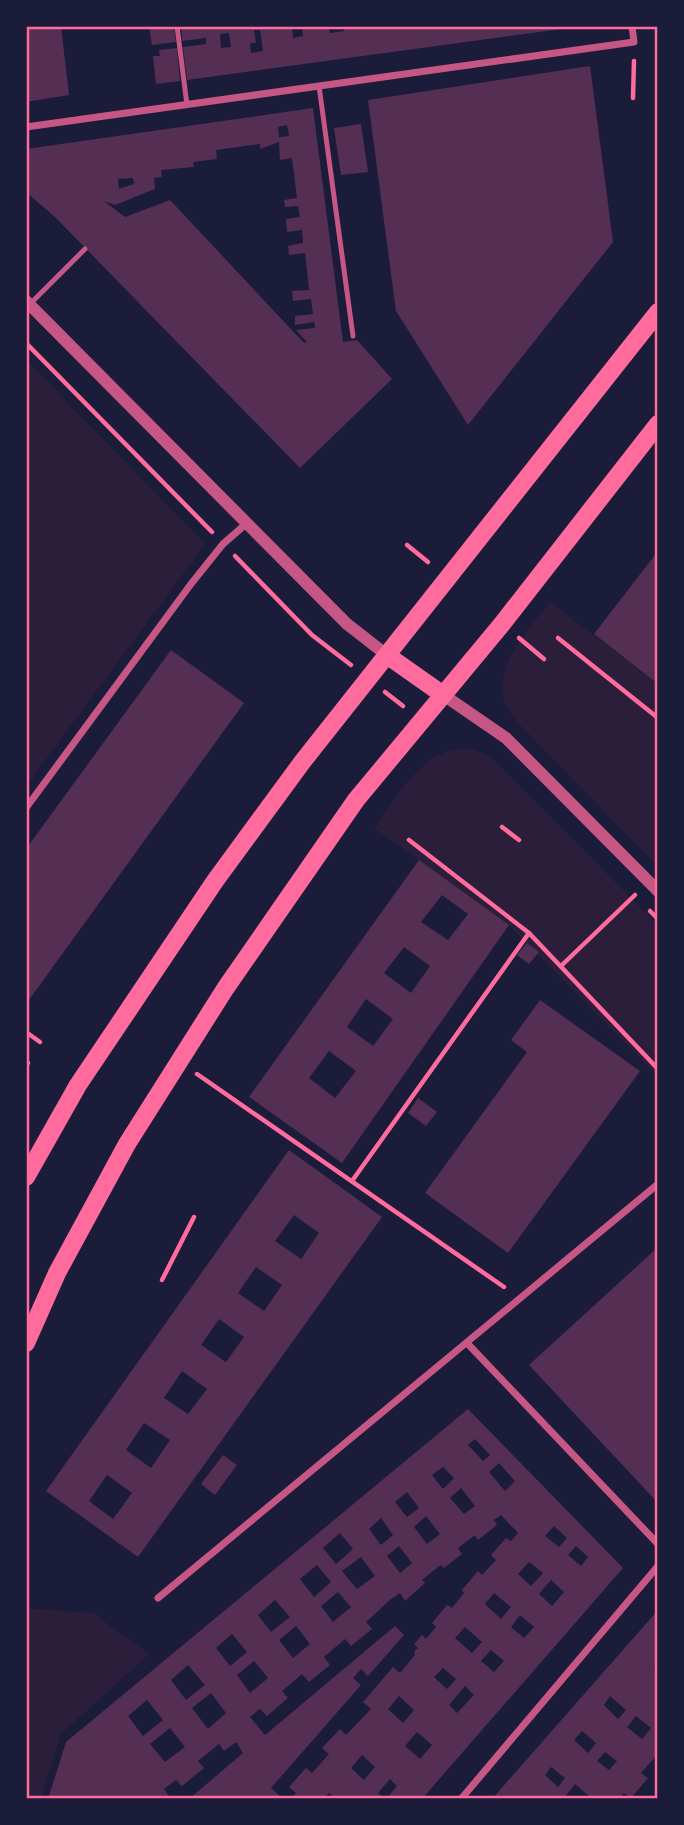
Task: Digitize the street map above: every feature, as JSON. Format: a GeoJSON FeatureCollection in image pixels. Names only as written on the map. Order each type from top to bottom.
{"type":"FeatureCollection","features":[{"type":"Feature","properties":{"kind":"main road"},"geometry":{"type":"LineString","coordinates":[[26,1177],[78,1085],[215,881],[303,761],[658,312]]}},
{"type":"Feature","properties":{"kind":"main road"},"geometry":{"type":"LineString","coordinates":[[26,1343],[57,1273],[127,1144],[178,1061],[346,814],[502,624],[658,424]]}},
{"type":"Feature","properties":{"kind":"main road"},"geometry":{"type":"LineString","coordinates":[[388,656],[442,694]]}},
{"type":"Feature","properties":{"kind":"street"},"geometry":{"type":"LineString","coordinates":[[26,127],[634,42],[632,26]]}},
{"type":"Feature","properties":{"kind":"street"},"geometry":{"type":"LineString","coordinates":[[28,302],[347,624],[388,656]]}},
{"type":"Feature","properties":{"kind":"street"},"geometry":{"type":"LineString","coordinates":[[26,808],[191,584],[223,544],[247,523]]}},
{"type":"Feature","properties":{"kind":"street"},"geometry":{"type":"LineString","coordinates":[[442,694],[506,738],[658,891]]}},
{"type":"Feature","properties":{"kind":"street"},"geometry":{"type":"LineString","coordinates":[[158,1598],[658,1184]]}},
{"type":"Feature","properties":{"kind":"street"},"geometry":{"type":"LineString","coordinates":[[467,1343],[658,1544]]}},
{"type":"Feature","properties":{"kind":"street"},"geometry":{"type":"LineString","coordinates":[[461,1799],[658,1566]]}},
{"type":"Feature","properties":{"kind":"lane"},"geometry":{"type":"LineString","coordinates":[[177,26],[187,105]]}},
{"type":"Feature","properties":{"kind":"lane"},"geometry":{"type":"LineString","coordinates":[[319,86],[353,336]]}},
{"type":"Feature","properties":{"kind":"lane"},"geometry":{"type":"LineString","coordinates":[[28,302],[85,249]]}},
{"type":"Feature","properties":{"kind":"path"},"geometry":{"type":"LineString","coordinates":[[633,99],[634,42]]}},
{"type":"Feature","properties":{"kind":"path"},"geometry":{"type":"LineString","coordinates":[[26,343],[215,536]]}},
{"type":"Feature","properties":{"kind":"path"},"geometry":{"type":"LineString","coordinates":[[408,545],[428,562]]}},
{"type":"Feature","properties":{"kind":"path"},"geometry":{"type":"LineString","coordinates":[[231,552],[312,635],[421,720]]}},
{"type":"Feature","properties":{"kind":"path"},"geometry":{"type":"LineString","coordinates":[[519,638],[544,659]]}},
{"type":"Feature","properties":{"kind":"path"},"geometry":{"type":"LineString","coordinates":[[558,638],[658,718]]}},
{"type":"Feature","properties":{"kind":"path"},"geometry":{"type":"LineString","coordinates":[[502,827],[519,840]]}},
{"type":"Feature","properties":{"kind":"path"},"geometry":{"type":"LineString","coordinates":[[409,840],[529,933],[658,1069]]}},
{"type":"Feature","properties":{"kind":"path"},"geometry":{"type":"LineString","coordinates":[[626,886],[658,919]]}},
{"type":"Feature","properties":{"kind":"path"},"geometry":{"type":"LineString","coordinates":[[562,965],[635,895]]}},
{"type":"Feature","properties":{"kind":"path"},"geometry":{"type":"LineString","coordinates":[[352,1181],[529,933]]}},
{"type":"Feature","properties":{"kind":"path"},"geometry":{"type":"LineString","coordinates":[[26,1032],[40,1042]]}},
{"type":"Feature","properties":{"kind":"path"},"geometry":{"type":"LineString","coordinates":[[178,1061],[504,1287]]}},
{"type":"Feature","properties":{"kind":"path"},"geometry":{"type":"LineString","coordinates":[[162,1280],[194,1217]]}},
{"type":"Feature","properties":{"kind":"shaded area"},"geometry":{"type":"Polygon","coordinates":[[[26,360],[205,544],[26,786],[26,360]]]}},
{"type":"Feature","properties":{"kind":"shaded area"},"geometry":{"type":"Polygon","coordinates":[[[550,602],[658,684],[658,867],[518,723],[507,707],[502,691],[503,675],[509,660],[517,644],[550,602]]]}},
{"type":"Feature","properties":{"kind":"shaded area"},"geometry":{"type":"Polygon","coordinates":[[[455,749],[475,749],[493,759],[658,925],[658,1077],[509,925],[374,828],[418,770],[429,761],[455,749]]]}},
{"type":"Feature","properties":{"kind":"shaded area"},"geometry":{"type":"Polygon","coordinates":[[[26,1608],[93,1613],[149,1654],[61,1734],[41,1799],[26,1799],[26,1608]]]}},
{"type":"Feature","properties":{"kind":"building"},"geometry":{"type":"Polygon","coordinates":[[[26,26],[61,26],[69,95],[26,102],[26,26]]]}},
{"type":"Feature","properties":{"kind":"building"},"geometry":{"type":"Polygon","coordinates":[[[149,26],[174,26],[176,42],[152,45],[149,26]]]}},
{"type":"Feature","properties":{"kind":"building"},"geometry":{"type":"Polygon","coordinates":[[[181,26],[292,26],[293,38],[303,36],[302,26],[329,26],[330,33],[344,31],[343,26],[568,28],[187,80],[183,47],[206,44],[206,38],[182,41],[181,26]],[[254,30],[256,43],[250,43],[251,53],[263,51],[260,30],[254,30]],[[229,33],[220,34],[221,48],[231,47],[229,33]]]}},
{"type":"Feature","properties":{"kind":"building"},"geometry":{"type":"Polygon","coordinates":[[[177,48],[180,81],[156,84],[153,56],[160,56],[159,50],[177,48]]]}},
{"type":"Feature","properties":{"kind":"building"},"geometry":{"type":"Polygon","coordinates":[[[590,66],[613,242],[468,425],[396,311],[368,100],[590,66]]]}},
{"type":"Feature","properties":{"kind":"building"},"geometry":{"type":"Polygon","coordinates":[[[313,108],[343,342],[357,340],[392,379],[300,468],[56,218],[26,192],[26,149],[313,108]],[[287,125],[278,127],[279,137],[289,136],[287,125]],[[279,142],[260,149],[260,144],[216,150],[217,159],[193,162],[194,167],[161,170],[162,177],[154,178],[155,189],[115,205],[104,201],[125,217],[170,200],[304,343],[307,342],[296,330],[315,328],[314,322],[295,325],[295,316],[313,314],[311,299],[293,301],[292,291],[309,290],[305,253],[289,255],[288,246],[303,243],[302,230],[287,232],[286,219],[300,217],[298,206],[285,207],[284,200],[297,198],[292,158],[280,160],[279,142]],[[133,178],[118,179],[119,189],[134,184],[133,178]]]}},
{"type":"Feature","properties":{"kind":"building"},"geometry":{"type":"Polygon","coordinates":[[[361,124],[368,172],[341,175],[334,128],[361,124]]]}},
{"type":"Feature","properties":{"kind":"building"},"geometry":{"type":"Polygon","coordinates":[[[658,551],[658,684],[594,634],[658,551]]]}},
{"type":"Feature","properties":{"kind":"building"},"geometry":{"type":"Polygon","coordinates":[[[171,650],[244,703],[26,1004],[26,849],[171,650]]]}},
{"type":"Feature","properties":{"kind":"building"},"geometry":{"type":"Polygon","coordinates":[[[419,860],[509,925],[342,1163],[249,1097],[419,860]],[[442,895],[421,922],[448,940],[468,914],[442,895]],[[404,947],[384,973],[411,993],[430,966],[404,947]],[[366,999],[347,1027],[373,1046],[393,1019],[366,999]],[[329,1051],[309,1078],[335,1098],[356,1071],[329,1051]]]}},
{"type":"Feature","properties":{"kind":"building"},"geometry":{"type":"Polygon","coordinates":[[[527,943],[539,952],[529,964],[517,955],[527,943]]]}},
{"type":"Feature","properties":{"kind":"building"},"geometry":{"type":"Polygon","coordinates":[[[540,1000],[640,1071],[508,1253],[425,1193],[527,1052],[511,1040],[540,1000]]]}},
{"type":"Feature","properties":{"kind":"building"},"geometry":{"type":"Polygon","coordinates":[[[418,1098],[437,1112],[426,1126],[408,1113],[418,1098]]]}},
{"type":"Feature","properties":{"kind":"building"},"geometry":{"type":"Polygon","coordinates":[[[289,1150],[382,1217],[138,1557],[46,1491],[289,1150]],[[294,1215],[275,1241],[301,1259],[319,1233],[294,1215]],[[256,1267],[238,1293],[264,1311],[282,1285],[256,1267]],[[219,1319],[201,1345],[226,1362],[244,1337],[219,1319]],[[182,1371],[164,1398],[188,1414],[207,1389],[182,1371]],[[144,1423],[126,1450],[151,1468],[170,1440],[144,1423]],[[107,1475],[89,1501],[113,1519],[132,1493],[107,1475]]]}},
{"type":"Feature","properties":{"kind":"building"},"geometry":{"type":"Polygon","coordinates":[[[658,1247],[658,1503],[529,1365],[658,1247]]]}},
{"type":"Feature","properties":{"kind":"building"},"geometry":{"type":"Polygon","coordinates":[[[468,1409],[623,1568],[422,1799],[386,1799],[397,1786],[390,1779],[378,1793],[385,1799],[336,1799],[329,1793],[323,1799],[290,1799],[296,1793],[289,1787],[306,1768],[312,1773],[329,1754],[322,1748],[340,1729],[346,1735],[371,1709],[363,1702],[393,1667],[400,1673],[415,1655],[414,1652],[418,1648],[414,1644],[422,1635],[426,1639],[436,1627],[432,1623],[447,1605],[452,1608],[464,1593],[462,1590],[478,1571],[482,1575],[496,1560],[491,1555],[506,1538],[511,1541],[518,1533],[501,1515],[494,1520],[497,1525],[478,1540],[475,1535],[458,1548],[462,1554],[444,1568],[441,1565],[422,1580],[425,1583],[405,1601],[400,1593],[391,1599],[366,1622],[372,1629],[351,1646],[345,1639],[324,1657],[330,1665],[309,1682],[302,1674],[282,1691],[288,1698],[267,1716],[260,1709],[250,1717],[265,1735],[395,1626],[404,1635],[368,1676],[361,1669],[353,1678],[361,1685],[271,1788],[283,1799],[189,1799],[243,1753],[236,1742],[224,1751],[219,1744],[198,1761],[204,1768],[182,1786],[176,1780],[164,1789],[171,1799],[48,1799],[66,1742],[468,1409]],[[475,1439],[468,1445],[483,1461],[490,1455],[475,1439]],[[499,1463],[489,1472],[505,1491],[515,1481],[499,1463]],[[443,1467],[432,1475],[443,1489],[454,1478],[443,1467]],[[461,1488],[450,1498],[464,1514],[475,1506],[461,1488]],[[407,1492],[395,1502],[407,1517],[419,1508],[407,1492]],[[426,1516],[414,1527],[427,1544],[440,1534],[426,1516]],[[381,1518],[369,1529],[381,1545],[393,1535],[381,1518]],[[554,1526],[545,1536],[559,1547],[567,1538],[554,1526]],[[340,1533],[323,1548],[336,1564],[353,1549],[340,1533]],[[399,1546],[387,1556],[400,1573],[412,1563],[399,1546]],[[576,1546],[568,1555],[581,1566],[588,1557],[576,1546]],[[361,1557],[342,1571],[357,1589],[375,1576],[361,1557]],[[529,1562],[518,1574],[531,1586],[543,1573],[529,1562]],[[317,1565],[300,1579],[314,1597],[331,1582],[317,1565]],[[551,1580],[539,1594],[552,1606],[564,1592],[551,1580]],[[338,1592],[321,1606],[333,1622],[351,1607],[338,1592]],[[494,1593],[485,1604],[501,1619],[511,1607],[494,1593]],[[275,1600],[258,1615],[271,1632],[290,1617],[275,1600]],[[520,1615],[511,1627],[524,1638],[534,1627],[520,1615]],[[296,1626],[279,1640],[293,1658],[310,1644],[296,1626]],[[465,1627],[455,1638],[472,1653],[482,1642],[465,1627]],[[232,1634],[216,1648],[230,1666],[247,1652],[232,1634]],[[491,1650],[481,1661],[494,1672],[504,1661],[491,1650]],[[254,1661],[237,1675],[250,1693],[268,1678],[254,1661]],[[188,1665],[171,1680],[186,1700],[205,1685],[188,1665]],[[443,1668],[434,1677],[447,1689],[456,1679],[443,1668]],[[465,1686],[449,1705],[457,1713],[474,1695],[465,1686]],[[211,1693],[192,1708],[208,1729],[226,1713],[211,1693]],[[399,1696],[388,1709],[403,1723],[414,1710],[399,1696]],[[147,1700],[128,1716],[143,1736],[163,1720],[147,1700]],[[170,1728],[150,1744],[165,1762],[185,1747],[170,1728]],[[417,1732],[405,1746],[420,1759],[432,1745],[417,1732]],[[362,1755],[351,1768],[364,1780],[375,1767],[362,1755]]]}},
{"type":"Feature","properties":{"kind":"building"},"geometry":{"type":"Polygon","coordinates":[[[223,1455],[237,1465],[215,1495],[201,1484],[223,1455]]]}},
{"type":"Feature","properties":{"kind":"building"},"geometry":{"type":"Polygon","coordinates":[[[658,1610],[658,1662],[654,1666],[658,1669],[658,1759],[655,1757],[641,1773],[648,1778],[631,1798],[624,1793],[618,1799],[587,1799],[589,1796],[575,1784],[565,1797],[567,1799],[492,1799],[658,1610]],[[610,1696],[604,1705],[618,1719],[626,1710],[610,1696]],[[636,1716],[627,1727],[642,1739],[651,1728],[636,1716]],[[582,1731],[574,1740],[588,1753],[596,1743],[582,1731]],[[605,1752],[597,1761],[609,1770],[617,1761],[605,1752]],[[551,1767],[545,1775],[558,1787],[565,1778],[551,1767]]]}}]}
